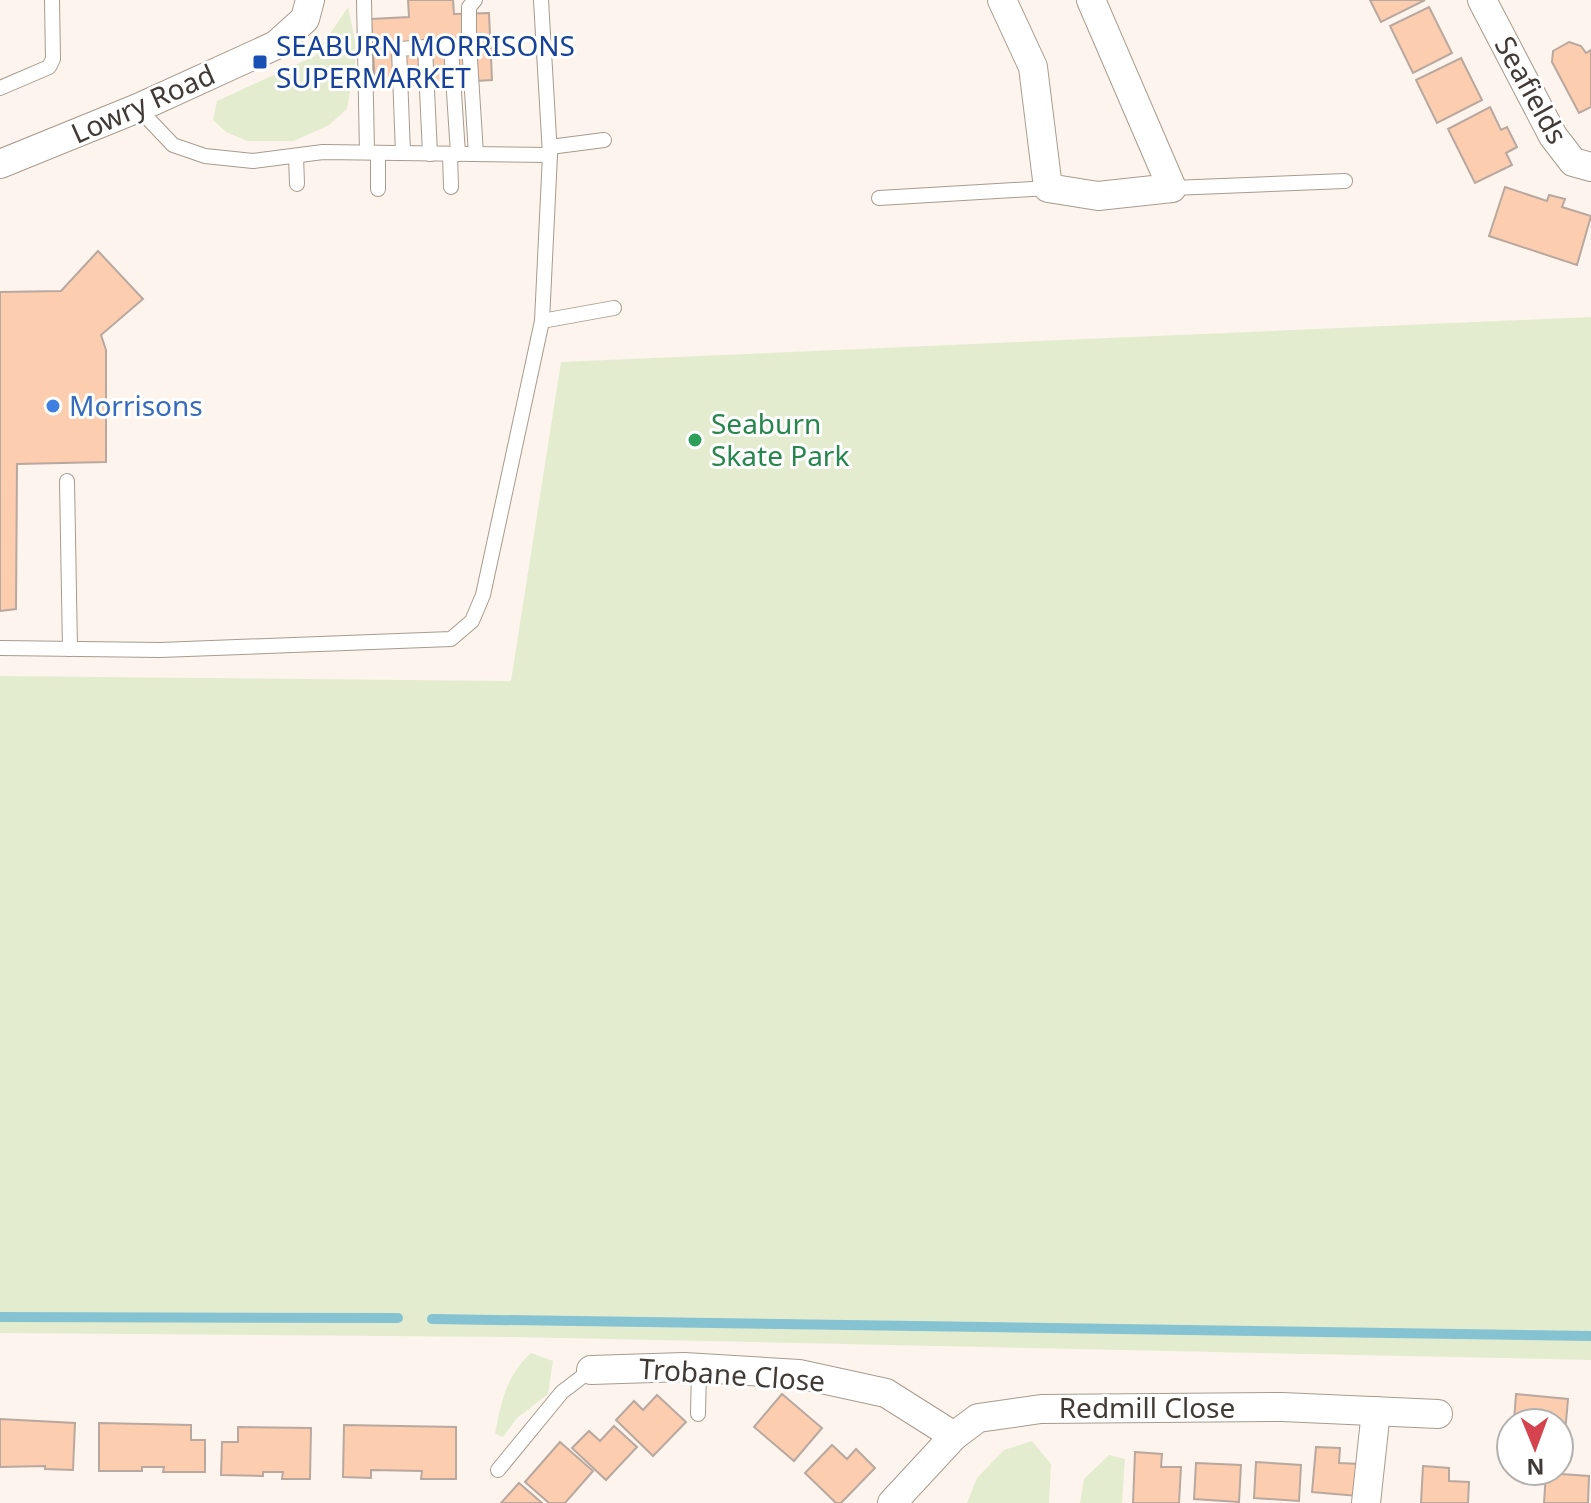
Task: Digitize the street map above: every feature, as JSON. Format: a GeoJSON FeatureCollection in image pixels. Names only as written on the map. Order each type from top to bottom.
{"type":"FeatureCollection","features":[{"type":"Feature","properties":{"kind":"street","name":"Lowry Road"},"geometry":{"type":"LineString","coordinates":[[0,164],[138,108],[276,45],[305,19],[310,0]]}},
{"type":"Feature","properties":{"kind":"street"},"geometry":{"type":"LineString","coordinates":[[1002,0],[1033,67],[1048,188],[1098,196],[1172,188],[1091,0]]}},
{"type":"Feature","properties":{"kind":"street","name":"Seafields"},"geometry":{"type":"LineString","coordinates":[[1482,0],[1553,136],[1573,162],[1591,167]]}},
{"type":"Feature","properties":{"kind":"street","name":"Trobane Close"},"geometry":{"type":"LineString","coordinates":[[591,1370],[699,1368],[799,1374],[886,1393],[954,1436]]}},
{"type":"Feature","properties":{"kind":"street","name":"Redmill Close"},"geometry":{"type":"LineString","coordinates":[[892,1503],[954,1436],[978,1418],[1041,1409],[1282,1407],[1438,1414]]}},
{"type":"Feature","properties":{"kind":"street"},"geometry":{"type":"LineString","coordinates":[[1366,1503],[1376,1411]]}},
{"type":"Feature","properties":{"kind":"lane"},"geometry":{"type":"LineString","coordinates":[[0,88],[49,67],[53,59],[52,0]]}},
{"type":"Feature","properties":{"kind":"lane"},"geometry":{"type":"LineString","coordinates":[[364,0],[378,189]]}},
{"type":"Feature","properties":{"kind":"lane"},"geometry":{"type":"LineString","coordinates":[[475,0],[469,7],[469,44],[476,154]]}},
{"type":"Feature","properties":{"kind":"lane"},"geometry":{"type":"LineString","coordinates":[[0,648],[160,650],[451,639],[472,621],[483,595],[542,321],[550,151],[541,0]]}},
{"type":"Feature","properties":{"kind":"lane"},"geometry":{"type":"LineString","coordinates":[[403,153],[399,49],[469,44]]}},
{"type":"Feature","properties":{"kind":"lane"},"geometry":{"type":"LineString","coordinates":[[451,46],[454,154],[451,187]]}},
{"type":"Feature","properties":{"kind":"lane"},"geometry":{"type":"LineString","coordinates":[[425,47],[430,154]]}},
{"type":"Feature","properties":{"kind":"lane"},"geometry":{"type":"LineString","coordinates":[[138,108],[173,145],[205,156],[253,161],[323,152],[476,154],[550,151],[604,140]]}},
{"type":"Feature","properties":{"kind":"lane"},"geometry":{"type":"LineString","coordinates":[[296,156],[297,184]]}},
{"type":"Feature","properties":{"kind":"lane"},"geometry":{"type":"LineString","coordinates":[[1172,188],[1345,181]]}},
{"type":"Feature","properties":{"kind":"lane"},"geometry":{"type":"LineString","coordinates":[[879,198],[1048,188]]}},
{"type":"Feature","properties":{"kind":"lane"},"geometry":{"type":"LineString","coordinates":[[542,321],[614,308]]}},
{"type":"Feature","properties":{"kind":"lane"},"geometry":{"type":"LineString","coordinates":[[67,481],[70,649]]}},
{"type":"Feature","properties":{"kind":"lane"},"geometry":{"type":"LineString","coordinates":[[698,1414],[699,1368]]}},
{"type":"Feature","properties":{"kind":"lane"},"geometry":{"type":"LineString","coordinates":[[498,1470],[562,1392],[591,1370]]}},
{"type":"Feature","properties":{"kind":"green space"},"geometry":{"type":"Polygon","coordinates":[[[348,7],[357,50],[347,109],[329,125],[294,141],[247,141],[226,132],[213,120],[217,101],[315,56],[348,7]]]}},
{"type":"Feature","properties":{"kind":"green space"},"geometry":{"type":"Polygon","coordinates":[[[1591,317],[1591,1360],[513,1337],[0,1333],[0,676],[511,681],[561,362],[1591,317]]]}},
{"type":"Feature","properties":{"kind":"green space"},"geometry":{"type":"Polygon","coordinates":[[[531,1353],[553,1361],[548,1394],[517,1418],[503,1437],[495,1434],[510,1380],[531,1353]]]}},
{"type":"Feature","properties":{"kind":"green space"},"geometry":{"type":"Polygon","coordinates":[[[1032,1441],[1051,1464],[1049,1503],[967,1503],[977,1478],[1004,1450],[1032,1441]]]}},
{"type":"Feature","properties":{"kind":"green space"},"geometry":{"type":"Polygon","coordinates":[[[1109,1455],[1125,1459],[1122,1503],[1080,1503],[1084,1479],[1109,1455]]]}},
{"type":"Feature","properties":{"kind":"building"},"geometry":{"type":"Polygon","coordinates":[[[408,0],[453,0],[454,14],[489,13],[492,80],[375,87],[371,19],[409,17],[408,0]]]}},
{"type":"Feature","properties":{"kind":"building"},"geometry":{"type":"Polygon","coordinates":[[[1370,0],[1425,0],[1381,22],[1370,0]]]}},
{"type":"Feature","properties":{"kind":"building"},"geometry":{"type":"Polygon","coordinates":[[[1429,7],[1452,53],[1413,73],[1390,26],[1429,7]]]}},
{"type":"Feature","properties":{"kind":"building"},"geometry":{"type":"Polygon","coordinates":[[[1569,42],[1581,46],[1586,53],[1591,50],[1591,107],[1579,113],[1552,62],[1553,51],[1569,42]]]}},
{"type":"Feature","properties":{"kind":"building"},"geometry":{"type":"Polygon","coordinates":[[[1461,58],[1482,100],[1437,123],[1416,80],[1461,58]]]}},
{"type":"Feature","properties":{"kind":"building"},"geometry":{"type":"Polygon","coordinates":[[[1490,107],[1501,130],[1507,127],[1517,147],[1506,153],[1512,165],[1475,183],[1448,129],[1490,107]]]}},
{"type":"Feature","properties":{"kind":"building"},"geometry":{"type":"Polygon","coordinates":[[[1505,187],[1547,201],[1549,195],[1565,199],[1562,207],[1591,216],[1577,265],[1489,236],[1505,187]]]}},
{"type":"Feature","properties":{"kind":"building","name":"Morrisons"},"geometry":{"type":"Polygon","coordinates":[[[98,251],[143,299],[101,335],[106,350],[106,462],[17,464],[16,609],[0,611],[0,292],[61,291],[98,251]]]}},
{"type":"Feature","properties":{"kind":"building"},"geometry":{"type":"Polygon","coordinates":[[[782,1394],[822,1428],[794,1461],[754,1427],[782,1394]]]}},
{"type":"Feature","properties":{"kind":"building"},"geometry":{"type":"Polygon","coordinates":[[[1516,1394],[1568,1399],[1567,1407],[1515,1407],[1516,1394]]]}},
{"type":"Feature","properties":{"kind":"building"},"geometry":{"type":"Polygon","coordinates":[[[657,1395],[686,1422],[653,1456],[616,1420],[634,1401],[643,1410],[657,1395]]]}},
{"type":"Feature","properties":{"kind":"building"},"geometry":{"type":"Polygon","coordinates":[[[0,1419],[75,1423],[73,1470],[45,1469],[45,1466],[0,1467],[0,1419]]]}},
{"type":"Feature","properties":{"kind":"building"},"geometry":{"type":"Polygon","coordinates":[[[99,1423],[191,1425],[191,1440],[205,1440],[205,1472],[163,1472],[164,1467],[142,1467],[142,1471],[99,1471],[99,1423]]]}},
{"type":"Feature","properties":{"kind":"building"},"geometry":{"type":"Polygon","coordinates":[[[344,1425],[456,1427],[456,1479],[421,1479],[422,1471],[371,1470],[371,1478],[343,1477],[344,1425]]]}},
{"type":"Feature","properties":{"kind":"building"},"geometry":{"type":"Polygon","coordinates":[[[614,1426],[637,1447],[606,1480],[572,1448],[589,1431],[600,1441],[614,1426]]]}},
{"type":"Feature","properties":{"kind":"building"},"geometry":{"type":"Polygon","coordinates":[[[238,1427],[311,1428],[310,1479],[282,1479],[283,1472],[263,1472],[263,1476],[221,1475],[222,1442],[238,1442],[238,1427]]]}},
{"type":"Feature","properties":{"kind":"building"},"geometry":{"type":"Polygon","coordinates":[[[560,1442],[593,1471],[565,1503],[549,1503],[525,1482],[560,1442]]]}},
{"type":"Feature","properties":{"kind":"building"},"geometry":{"type":"Polygon","coordinates":[[[832,1445],[847,1459],[856,1449],[875,1468],[841,1503],[836,1503],[805,1473],[832,1445]]]}},
{"type":"Feature","properties":{"kind":"building"},"geometry":{"type":"Polygon","coordinates":[[[1316,1447],[1340,1448],[1339,1463],[1360,1464],[1358,1496],[1312,1492],[1316,1447]]]}},
{"type":"Feature","properties":{"kind":"building"},"geometry":{"type":"Polygon","coordinates":[[[1135,1452],[1162,1454],[1161,1467],[1181,1467],[1179,1503],[1133,1503],[1135,1452]]]}},
{"type":"Feature","properties":{"kind":"building"},"geometry":{"type":"Polygon","coordinates":[[[1256,1462],[1301,1465],[1299,1501],[1254,1498],[1256,1462]]]}},
{"type":"Feature","properties":{"kind":"building"},"geometry":{"type":"Polygon","coordinates":[[[1196,1463],[1241,1465],[1239,1502],[1194,1499],[1196,1463]]]}},
{"type":"Feature","properties":{"kind":"building"},"geometry":{"type":"Polygon","coordinates":[[[1423,1466],[1449,1468],[1449,1481],[1469,1482],[1468,1503],[1421,1503],[1423,1466]]]}},
{"type":"Feature","properties":{"kind":"building"},"geometry":{"type":"Polygon","coordinates":[[[1575,1475],[1589,1476],[1588,1503],[1544,1503],[1545,1487],[1575,1487],[1575,1475]]]}},
{"type":"Feature","properties":{"kind":"building"},"geometry":{"type":"Polygon","coordinates":[[[519,1483],[542,1503],[501,1503],[519,1483]]]}},
{"type":"Feature","properties":{"kind":"waterway"},"geometry":{"type":"LineString","coordinates":[[0,1317],[398,1318]]}},
{"type":"Feature","properties":{"kind":"waterway"},"geometry":{"type":"LineString","coordinates":[[432,1319],[1591,1336]]}},
{"type":"Feature","properties":{"kind":"place","name":"SEABURN MORRISONS SUPERMARKET"},"geometry":{"type":"Point","coordinates":[260,62]}},
{"type":"Feature","properties":{"kind":"place","name":"Morrisons"},"geometry":{"type":"Point","coordinates":[53,406]}},
{"type":"Feature","properties":{"kind":"place","name":"Seaburn Skate Park"},"geometry":{"type":"Point","coordinates":[695,440]}}]}
